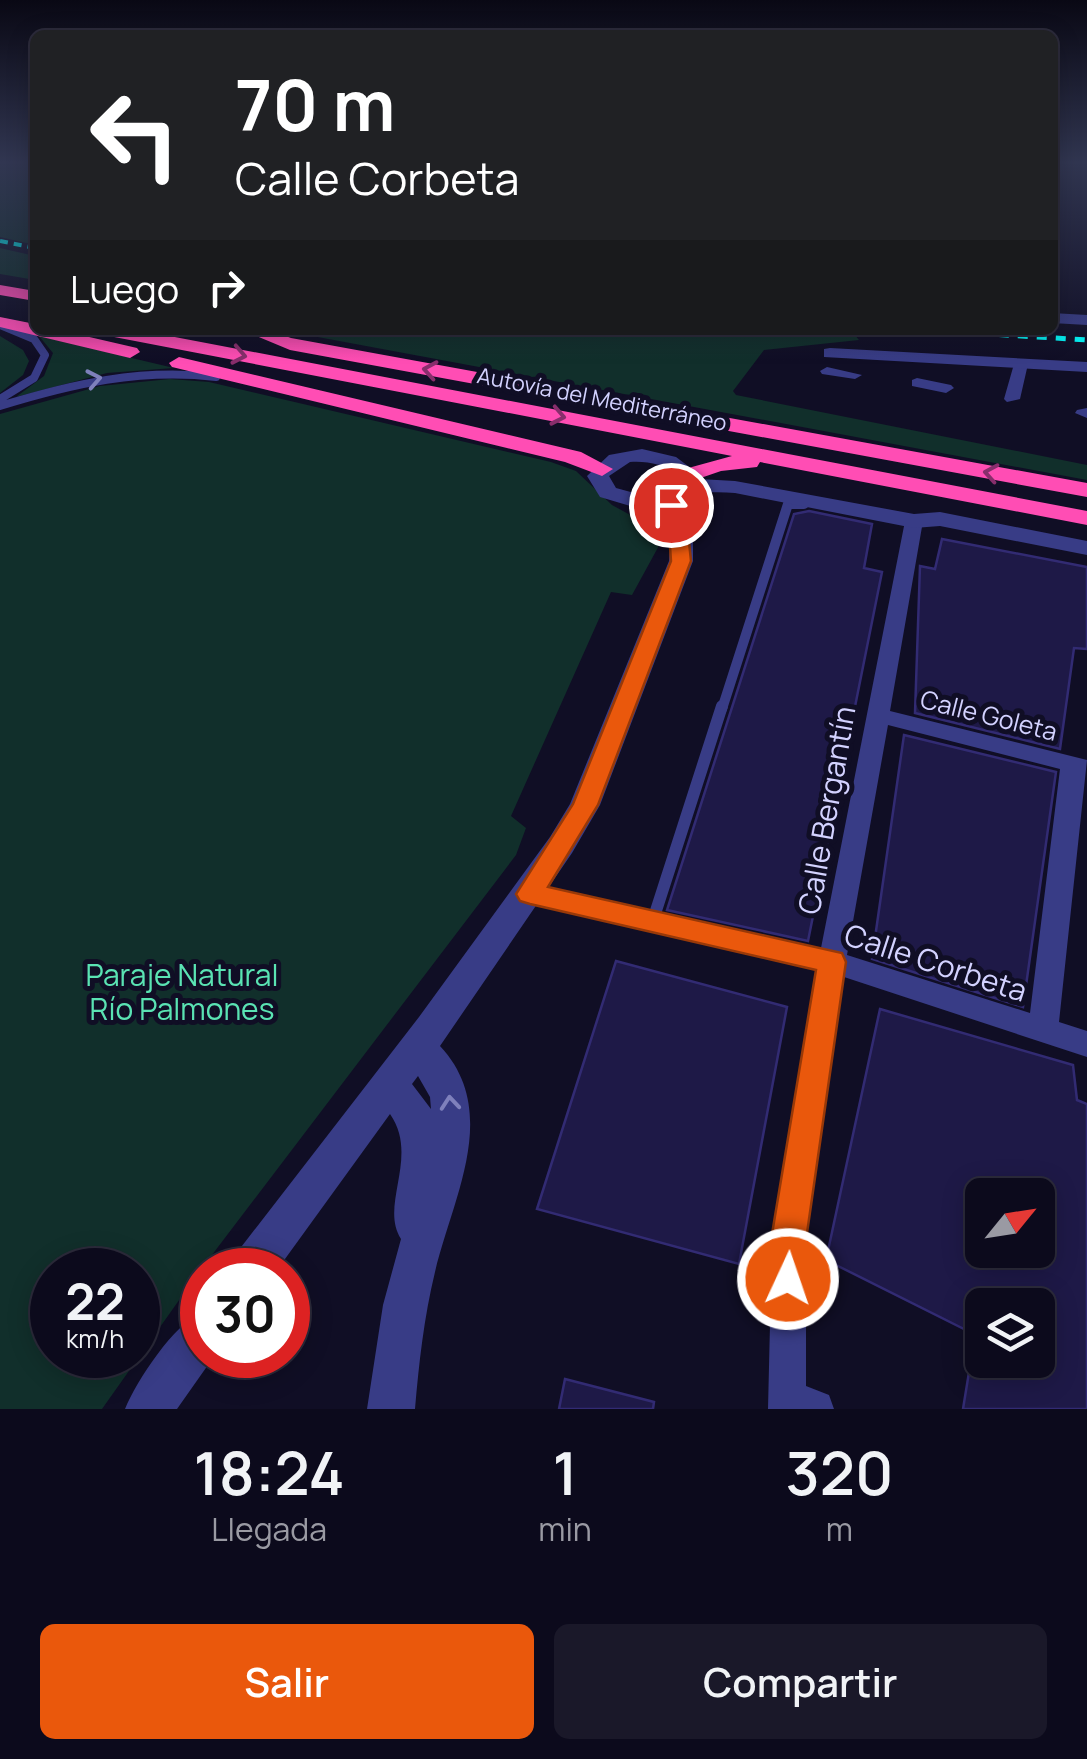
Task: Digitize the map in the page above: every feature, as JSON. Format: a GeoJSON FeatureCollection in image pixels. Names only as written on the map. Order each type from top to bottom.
{"type":"FeatureCollection","features":[{"type":"Feature","properties":{"kind":"highway"},"geometry":{"type":"LineString","coordinates":[[0,278],[30,283]]}},
{"type":"Feature","properties":{"kind":"highway"},"geometry":{"type":"LineString","coordinates":[[0,290],[30,295]]}},
{"type":"Feature","properties":{"kind":"highway"},"geometry":{"type":"LineString","coordinates":[[0,309],[30,315]]}},
{"type":"Feature","properties":{"kind":"highway"},"geometry":{"type":"LineString","coordinates":[[0,323],[30,329]]}},
{"type":"Feature","properties":{"kind":"highway"},"geometry":{"type":"LineString","coordinates":[[56,335],[573,457],[602,468]]}},
{"type":"Feature","properties":{"kind":"highway","name":"Autovía del Mediterráneo"},"geometry":{"type":"LineString","coordinates":[[134,335],[1087,518]]}},
{"type":"Feature","properties":{"kind":"highway","name":"Autovía del Mediterráneo"},"geometry":{"type":"LineString","coordinates":[[242,335],[1087,490]]}},
{"type":"Feature","properties":{"kind":"highway"},"geometry":{"type":"LineString","coordinates":[[265,335],[290,344]]}},
{"type":"Feature","properties":{"kind":"highway"},"geometry":{"type":"LineString","coordinates":[[685,487],[718,464],[758,462],[887,488],[912,484]]}},
{"type":"Feature","properties":{"kind":"street"},"geometry":{"type":"LineString","coordinates":[[1058,318],[1087,320]]}},
{"type":"Feature","properties":{"kind":"street"},"geometry":{"type":"LineString","coordinates":[[931,385],[941,359]]}},
{"type":"Feature","properties":{"kind":"street"},"geometry":{"type":"LineString","coordinates":[[840,365],[941,359],[1087,368]]}},
{"type":"Feature","properties":{"kind":"street"},"geometry":{"type":"LineString","coordinates":[[1013,400],[1021,364]]}},
{"type":"Feature","properties":{"kind":"street"},"geometry":{"type":"LineString","coordinates":[[679,532],[599,482],[602,468],[620,459],[651,456],[679,465],[685,487]]}},
{"type":"Feature","properties":{"kind":"street"},"geometry":{"type":"LineString","coordinates":[[266,1248],[530,894],[585,805],[681,561],[682,526],[671,505],[685,487]]}},
{"type":"Feature","properties":{"kind":"street"},"geometry":{"type":"LineString","coordinates":[[616,496],[649,502],[685,487],[735,487],[914,521],[940,519],[1087,548]]}},
{"type":"Feature","properties":{"kind":"street","name":"Calle Bergantín"},"geometry":{"type":"LineString","coordinates":[[796,1405],[788,1240],[832,962],[914,521]]}},
{"type":"Feature","properties":{"kind":"street","name":"Calle Goleta"},"geometry":{"type":"LineString","coordinates":[[877,714],[1079,767]]}},
{"type":"Feature","properties":{"kind":"street"},"geometry":{"type":"LineString","coordinates":[[1043,1030],[1079,767]]}},
{"type":"Feature","properties":{"kind":"street","name":"Calle Corbeta"},"geometry":{"type":"LineString","coordinates":[[530,894],[832,962],[1087,1044]]}},
{"type":"Feature","properties":{"kind":"street"},"geometry":{"type":"LineString","coordinates":[[391,1409],[414,1266],[440,1190],[452,1118],[448,1084],[434,1062],[417,1048]]}},
{"type":"Feature","properties":{"kind":"street"},"geometry":{"type":"LineString","coordinates":[[387,1086],[410,1107],[420,1127],[424,1152],[412,1237],[414,1266]]}},
{"type":"Feature","properties":{"kind":"street"},"geometry":{"type":"LineString","coordinates":[[149,1409],[180,1366]]}},
{"type":"Feature","properties":{"kind":"lane"},"geometry":{"type":"LineString","coordinates":[[0,323],[34,339],[45,355],[34,378],[0,403]]}},
{"type":"Feature","properties":{"kind":"lane"},"geometry":{"type":"LineString","coordinates":[[0,403],[70,384],[132,373],[188,372],[249,382]]}},
{"type":"Feature","properties":{"kind":"lane"},"geometry":{"type":"LineString","coordinates":[[654,920],[788,504],[823,503]]}},
{"type":"Feature","properties":{"kind":"green space"},"geometry":{"type":"Polygon","coordinates":[[[0,229],[30,229],[30,244],[0,237],[0,229]]]}},
{"type":"Feature","properties":{"kind":"green space"},"geometry":{"type":"Polygon","coordinates":[[[0,248],[30,255],[30,279],[0,274],[0,248]]]}},
{"type":"Feature","properties":{"kind":"green space"},"geometry":{"type":"Polygon","coordinates":[[[307,335],[855,335],[859,340],[764,350],[733,391],[736,395],[1087,465],[1087,480],[307,335]]]}},
{"type":"Feature","properties":{"kind":"green space"},"geometry":{"type":"Polygon","coordinates":[[[0,336],[23,350],[29,361],[23,375],[0,393],[0,336]]]}},
{"type":"Feature","properties":{"kind":"green space"},"geometry":{"type":"Polygon","coordinates":[[[39,336],[174,368],[107,373],[16,397],[44,376],[53,353],[39,336]]]}},
{"type":"Feature","properties":{"kind":"green space","name":"Paraje Natural Río Palmones"},"geometry":{"type":"Polygon","coordinates":[[[170,379],[209,382],[551,462],[576,471],[612,505],[656,529],[661,542],[632,595],[611,592],[511,816],[526,828],[516,855],[217,1248],[180,1248],[180,1299],[160,1327],[160,1248],[30,1248],[30,1378],[124,1378],[102,1409],[0,1409],[0,414],[100,386],[170,379]]]}},
{"type":"Feature","properties":{"kind":"building"},"geometry":{"type":"Polygon","coordinates":[[[809,511],[872,524],[864,568],[882,572],[808,941],[667,910],[794,514],[809,511]]]}},
{"type":"Feature","properties":{"kind":"building"},"geometry":{"type":"Polygon","coordinates":[[[942,539],[1087,567],[1087,649],[1074,648],[1060,749],[915,713],[920,566],[935,569],[942,539]]]}},
{"type":"Feature","properties":{"kind":"building"},"geometry":{"type":"Polygon","coordinates":[[[904,735],[1056,772],[1023,1007],[872,959],[904,735]]]}},
{"type":"Feature","properties":{"kind":"building"},"geometry":{"type":"Polygon","coordinates":[[[616,961],[787,1007],[739,1264],[537,1209],[616,961]]]}},
{"type":"Feature","properties":{"kind":"building"},"geometry":{"type":"Polygon","coordinates":[[[880,1009],[1073,1065],[1077,1100],[1087,1104],[1087,1409],[963,1409],[968,1378],[1055,1378],[1055,1288],[965,1288],[965,1330],[826,1260],[880,1009]]]}},
{"type":"Feature","properties":{"kind":"building"},"geometry":{"type":"Polygon","coordinates":[[[565,1379],[654,1402],[653,1409],[559,1409],[565,1379]]]}},
{"type":"Feature","properties":{"kind":"railway"},"geometry":{"type":"LineString","coordinates":[[0,241],[30,247]]}},
{"type":"Feature","properties":{"kind":"railway"},"geometry":{"type":"LineString","coordinates":[[1005,335],[1087,340]]}},
{"type":"Feature","properties":{"kind":"route"},"geometry":{"type":"LineString","coordinates":[[671,505],[682,526],[681,561],[585,805],[530,894],[832,962],[788,1240],[788,1279]]}}]}
